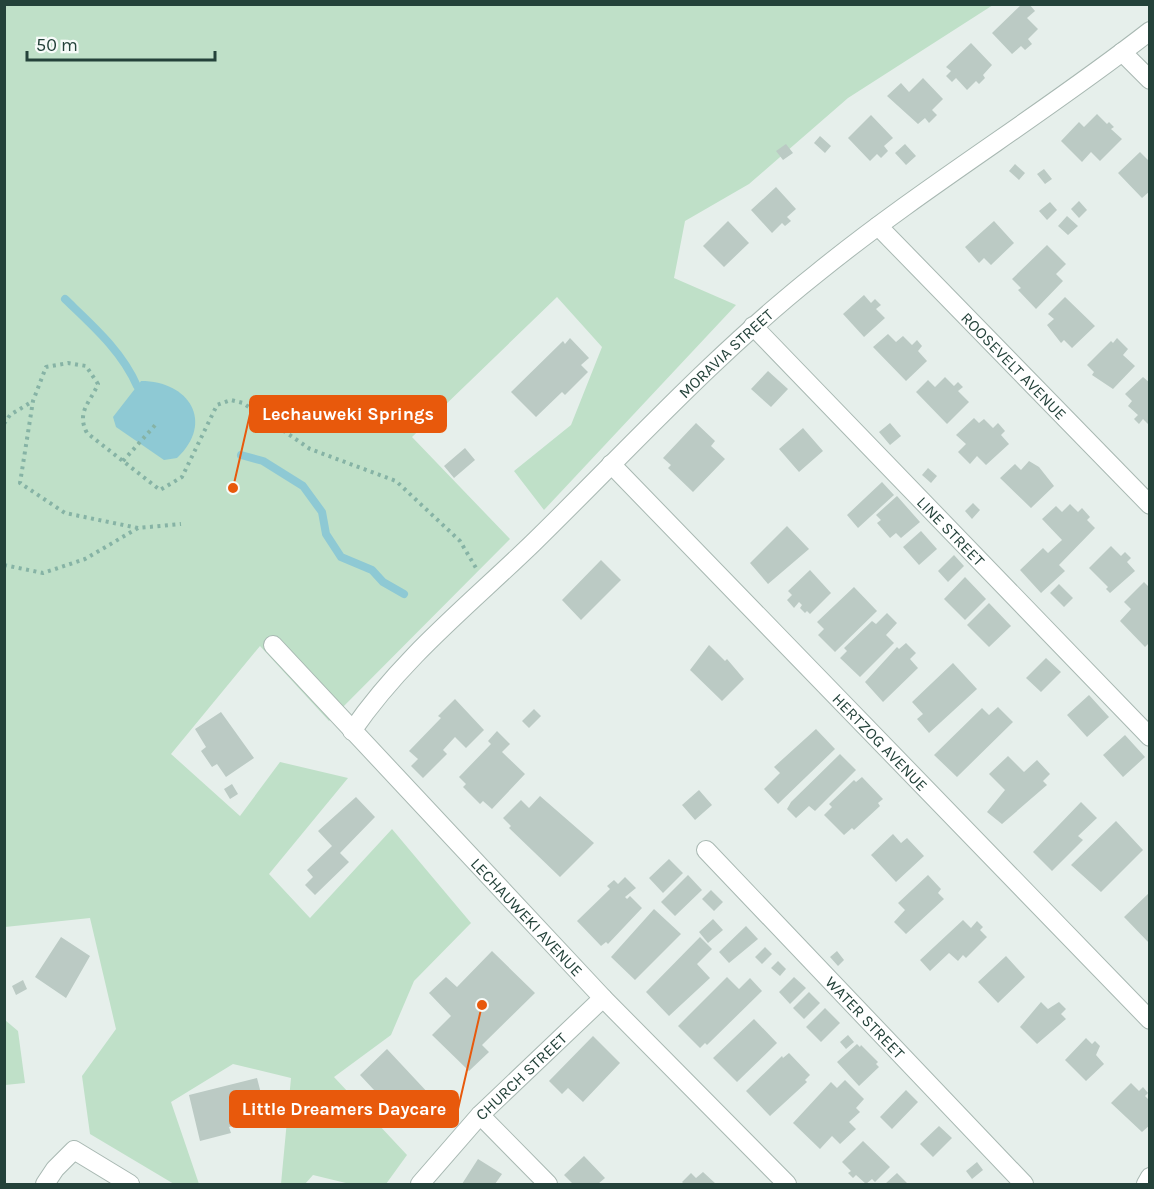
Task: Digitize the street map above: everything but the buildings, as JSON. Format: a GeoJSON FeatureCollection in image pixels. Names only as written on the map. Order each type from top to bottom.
{"type":"FeatureCollection","features":[{"type":"Feature","properties":{"kind":"street","name":"MORAVIA STREET"},"geometry":{"type":"LineString","coordinates":[[352,731],[376,696],[411,658],[753,326],[878,226],[1149,31]]}},
{"type":"Feature","properties":{"kind":"street"},"geometry":{"type":"LineString","coordinates":[[1122,52],[1149,80]]}},
{"type":"Feature","properties":{"kind":"street","name":"ROOSEVELT AVENUE"},"geometry":{"type":"LineString","coordinates":[[878,226],[1149,505]]}},
{"type":"Feature","properties":{"kind":"street","name":"LINE STREET"},"geometry":{"type":"LineString","coordinates":[[753,326],[1149,737]]}},
{"type":"Feature","properties":{"kind":"street","name":"HERTZOG AVENUE"},"geometry":{"type":"LineString","coordinates":[[612,464],[1149,1020]]}},
{"type":"Feature","properties":{"kind":"street","name":"LECHAUWEKI AVENUE"},"geometry":{"type":"LineString","coordinates":[[273,645],[603,998],[787,1185]]}},
{"type":"Feature","properties":{"kind":"street","name":"WATER STREET"},"geometry":{"type":"LineString","coordinates":[[706,850],[1024,1185]]}},
{"type":"Feature","properties":{"kind":"street","name":"CHURCH STREET"},"geometry":{"type":"LineString","coordinates":[[420,1185],[480,1115],[603,998]]}},
{"type":"Feature","properties":{"kind":"street"},"geometry":{"type":"LineString","coordinates":[[480,1115],[548,1185]]}},
{"type":"Feature","properties":{"kind":"street"},"geometry":{"type":"LineString","coordinates":[[45,1185],[55,1169],[74,1150],[130,1185]]}},
{"type":"Feature","properties":{"kind":"street"},"geometry":{"type":"LineString","coordinates":[[1146,1185],[1149,1177]]}},
{"type":"Feature","properties":{"kind":"path"},"geometry":{"type":"LineString","coordinates":[[181,524],[138,528],[65,513],[20,483],[33,402],[46,367],[68,363],[86,366],[98,384],[84,406],[81,422],[87,433],[160,490],[182,477],[217,405],[231,400],[243,403],[310,449],[396,481],[460,541],[487,585]]}},
{"type":"Feature","properties":{"kind":"path"},"geometry":{"type":"LineString","coordinates":[[4,424],[10,415],[33,402]]}},
{"type":"Feature","properties":{"kind":"path"},"geometry":{"type":"LineString","coordinates":[[123,461],[157,423]]}},
{"type":"Feature","properties":{"kind":"path"},"geometry":{"type":"LineString","coordinates":[[4,565],[43,573],[85,559],[138,528]]}},
{"type":"Feature","properties":{"kind":"green space"},"geometry":{"type":"Polygon","coordinates":[[[4,5],[993,5],[848,98],[749,184],[685,221],[674,278],[736,305],[544,510],[514,471],[571,425],[602,347],[557,297],[412,437],[510,539],[329,721],[260,646],[171,754],[240,816],[280,762],[348,778],[269,874],[310,918],[392,829],[471,923],[414,981],[391,1035],[334,1077],[407,1155],[386,1184],[350,1184],[313,1175],[305,1184],[281,1184],[291,1078],[233,1064],[171,1102],[199,1184],[174,1184],[90,1134],[82,1076],[116,1029],[90,918],[5,927],[4,5]]]}},
{"type":"Feature","properties":{"kind":"green space"},"geometry":{"type":"Polygon","coordinates":[[[5,1020],[18,1031],[25,1083],[5,1085],[5,1020]]]}},
{"type":"Feature","properties":{"kind":"water"},"geometry":{"type":"Polygon","coordinates":[[[141,381],[172,388],[184,396],[191,406],[195,418],[194,431],[188,444],[177,458],[164,460],[116,427],[113,417],[141,381]]]}},
{"type":"Feature","properties":{"kind":"waterway"},"geometry":{"type":"LineString","coordinates":[[65,299],[115,350],[137,386]]}},
{"type":"Feature","properties":{"kind":"waterway"},"geometry":{"type":"LineString","coordinates":[[241,455],[263,461],[303,486],[322,512],[326,534],[341,557],[372,570],[383,582],[404,594]]}},
{"type":"Feature","properties":{"kind":"place","name":"Lechauweki Springs"},"geometry":{"type":"Point","coordinates":[233,488]}},
{"type":"Feature","properties":{"kind":"place","name":"Little Dreamers Daycare"},"geometry":{"type":"Point","coordinates":[482,1005]}}]}
